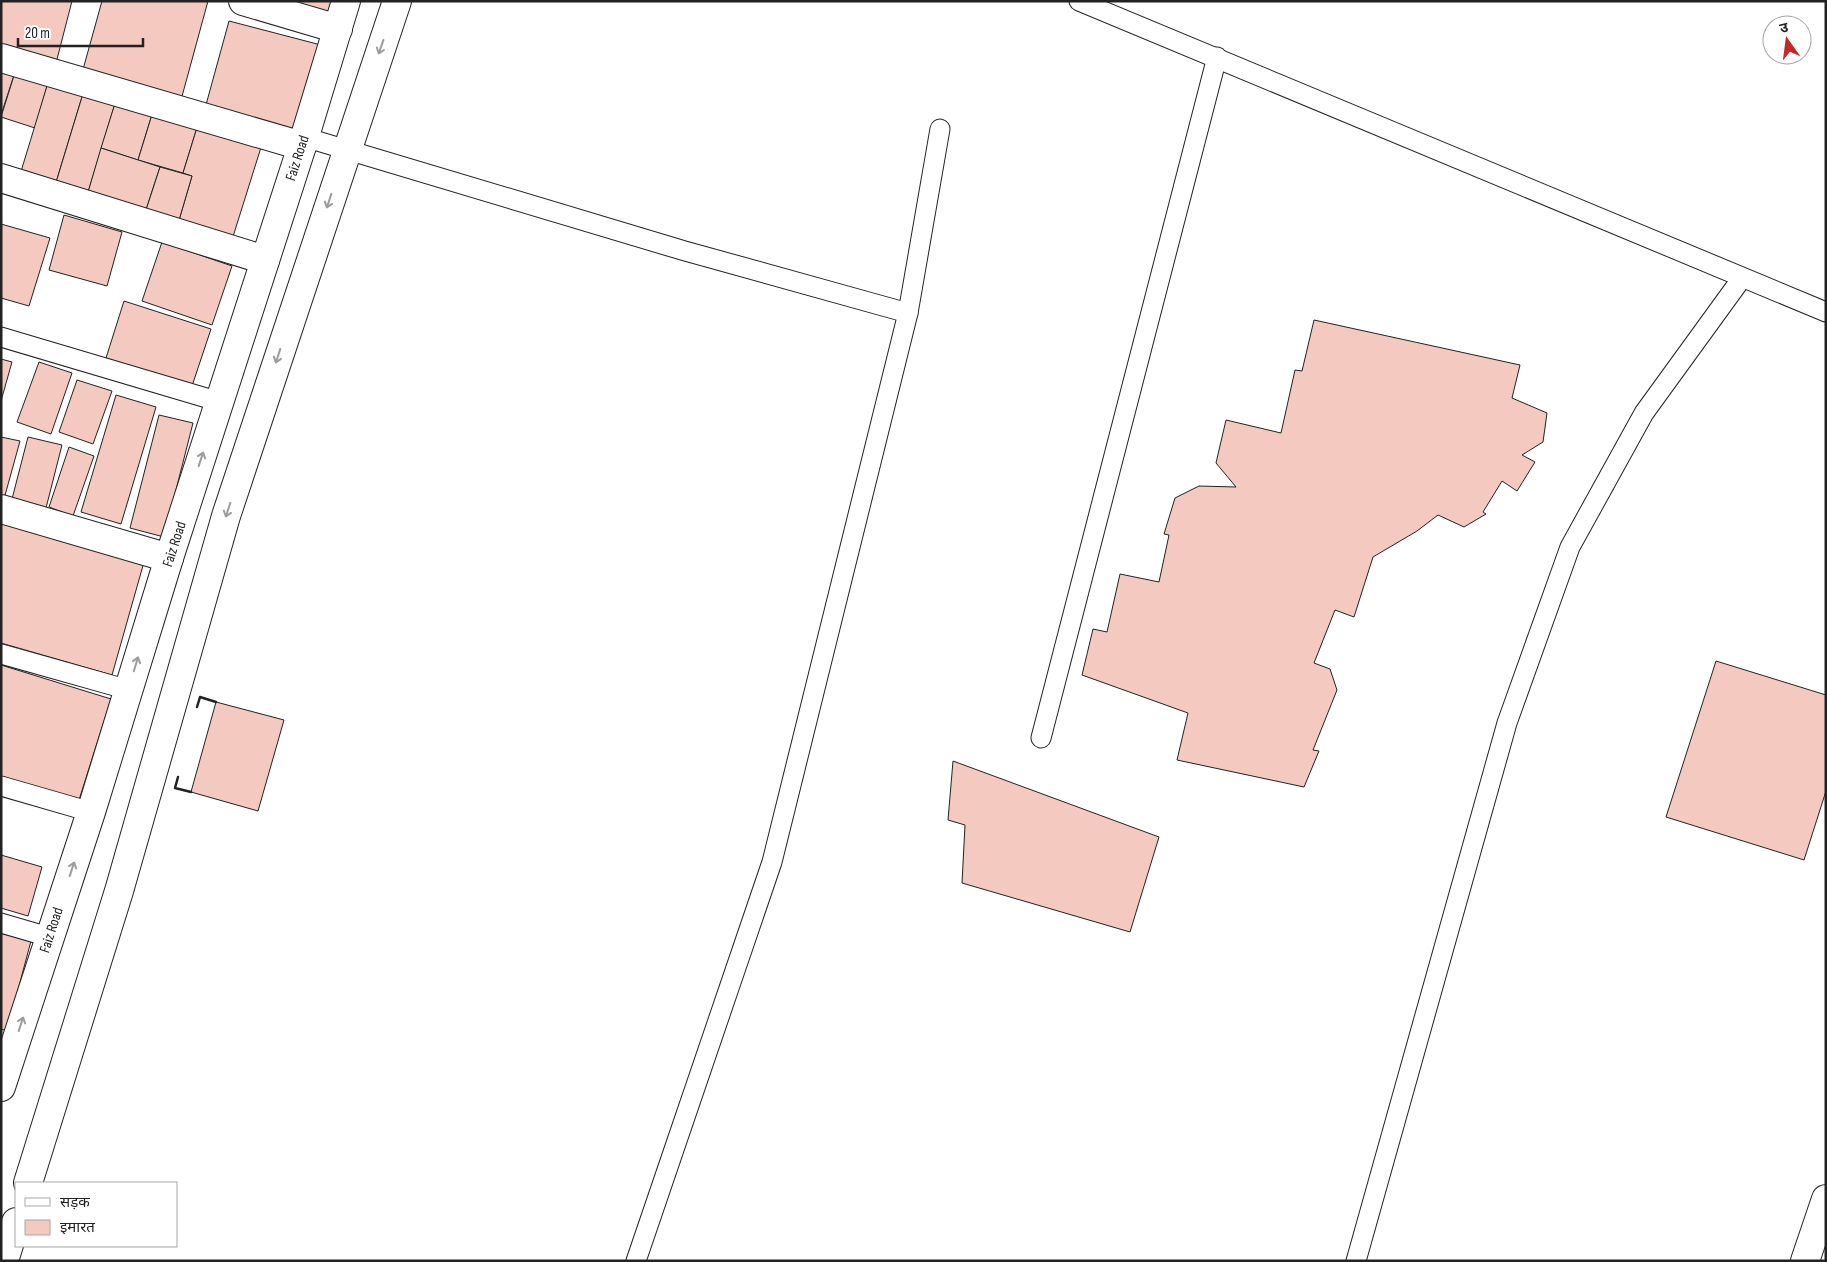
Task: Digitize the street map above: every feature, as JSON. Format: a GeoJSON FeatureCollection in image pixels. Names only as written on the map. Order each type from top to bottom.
{"type":"FeatureCollection","features":[{"type":"Feature","properties":{"kind":"street"},"geometry":{"type":"LineString","coordinates":[[243,1],[338,29]]}},
{"type":"Feature","properties":{"kind":"street","name":"Faiz Road"},"geometry":{"type":"LineString","coordinates":[[1,1087],[6,1056],[91,812],[169,558],[346,1]]}},
{"type":"Feature","properties":{"kind":"street"},"geometry":{"type":"LineString","coordinates":[[28,1182],[119,892],[226,516],[346,149],[397,1]]}},
{"type":"Feature","properties":{"kind":"street"},"geometry":{"type":"LineString","coordinates":[[1,58],[303,141]]}},
{"type":"Feature","properties":{"kind":"street"},"geometry":{"type":"LineString","coordinates":[[1,178],[265,260]]}},
{"type":"Feature","properties":{"kind":"street"},"geometry":{"type":"LineString","coordinates":[[1,509],[169,558]]}},
{"type":"Feature","properties":{"kind":"street"},"geometry":{"type":"LineString","coordinates":[[1805,1261],[1826,1199]]}},
{"type":"Feature","properties":{"kind":"street"},"geometry":{"type":"LineString","coordinates":[[4,1261],[15,1225]]}},
{"type":"Feature","properties":{"kind":"lane"},"geometry":{"type":"LineString","coordinates":[[1079,1],[1826,312]]}},
{"type":"Feature","properties":{"kind":"lane"},"geometry":{"type":"LineString","coordinates":[[1041,738],[1217,57]]}},
{"type":"Feature","properties":{"kind":"lane"},"geometry":{"type":"LineString","coordinates":[[636,1261],[772,862],[908,313],[940,129]]}},
{"type":"Feature","properties":{"kind":"lane"},"geometry":{"type":"LineString","coordinates":[[303,141],[346,149],[685,251],[908,313]]}},
{"type":"Feature","properties":{"kind":"lane"},"geometry":{"type":"LineString","coordinates":[[1356,1261],[1507,723],[1570,547],[1644,414],[1742,278]]}},
{"type":"Feature","properties":{"kind":"lane"},"geometry":{"type":"LineString","coordinates":[[1,337],[220,402]]}},
{"type":"Feature","properties":{"kind":"lane"},"geometry":{"type":"LineString","coordinates":[[1,654],[129,690]]}},
{"type":"Feature","properties":{"kind":"lane"},"geometry":{"type":"LineString","coordinates":[[1,786],[91,812]]}},
{"type":"Feature","properties":{"kind":"lane"},"geometry":{"type":"LineString","coordinates":[[1,923],[49,937]]}},
{"type":"Feature","properties":{"kind":"building"},"geometry":{"type":"Polygon","coordinates":[[[1,1],[72,1],[55,67],[1,53],[1,1]]]}},
{"type":"Feature","properties":{"kind":"building"},"geometry":{"type":"Polygon","coordinates":[[[102,1],[208,1],[181,100],[82,73],[102,1]]]}},
{"type":"Feature","properties":{"kind":"building"},"geometry":{"type":"Polygon","coordinates":[[[288,1],[339,1],[334,18],[288,1]]]}},
{"type":"Feature","properties":{"kind":"building"},"geometry":{"type":"Polygon","coordinates":[[[229,21],[321,45],[297,136],[204,112],[229,21]]]}},
{"type":"Feature","properties":{"kind":"building"},"geometry":{"type":"Polygon","coordinates":[[[1,62],[17,66],[1,115],[1,62]]]}},
{"type":"Feature","properties":{"kind":"building"},"geometry":{"type":"Polygon","coordinates":[[[17,66],[50,76],[35,128],[1,117],[17,66]]]}},
{"type":"Feature","properties":{"kind":"building"},"geometry":{"type":"Polygon","coordinates":[[[50,76],[85,87],[54,189],[19,178],[50,76]]]}},
{"type":"Feature","properties":{"kind":"building"},"geometry":{"type":"Polygon","coordinates":[[[85,87],[117,97],[86,199],[54,189],[85,87]]]}},
{"type":"Feature","properties":{"kind":"building"},"geometry":{"type":"Polygon","coordinates":[[[117,97],[154,108],[138,160],[101,148],[117,97]]]}},
{"type":"Feature","properties":{"kind":"building"},"geometry":{"type":"Polygon","coordinates":[[[154,108],[199,121],[183,173],[138,160],[154,108]]]}},
{"type":"Feature","properties":{"kind":"building"},"geometry":{"type":"Polygon","coordinates":[[[199,121],[263,141],[231,243],[177,227],[192,176],[183,173],[199,121]]]}},
{"type":"Feature","properties":{"kind":"building"},"geometry":{"type":"Polygon","coordinates":[[[101,148],[160,167],[144,216],[86,199],[101,148]]]}},
{"type":"Feature","properties":{"kind":"building"},"geometry":{"type":"Polygon","coordinates":[[[160,167],[192,176],[177,227],[144,216],[160,167]]]}},
{"type":"Feature","properties":{"kind":"building"},"geometry":{"type":"Polygon","coordinates":[[[64,215],[122,232],[107,286],[49,270],[64,215]]]}},
{"type":"Feature","properties":{"kind":"building"},"geometry":{"type":"Polygon","coordinates":[[[1,224],[50,238],[29,306],[1,298],[1,224]]]}},
{"type":"Feature","properties":{"kind":"building"},"geometry":{"type":"Polygon","coordinates":[[[162,242],[232,266],[212,325],[142,301],[162,242]]]}},
{"type":"Feature","properties":{"kind":"building"},"geometry":{"type":"Polygon","coordinates":[[[124,301],[211,329],[192,386],[106,358],[124,301]]]}},
{"type":"Feature","properties":{"kind":"building"},"geometry":{"type":"Polygon","coordinates":[[[1314,320],[1520,365],[1512,398],[1547,413],[1543,442],[1522,455],[1535,462],[1517,491],[1502,481],[1483,512],[1486,514],[1464,527],[1438,515],[1417,531],[1373,557],[1354,617],[1335,610],[1314,663],[1330,669],[1337,690],[1313,750],[1319,751],[1304,787],[1177,760],[1188,713],[1082,675],[1093,629],[1107,632],[1120,574],[1159,582],[1169,535],[1164,534],[1175,498],[1199,486],[1236,487],[1216,463],[1226,420],[1281,433],[1295,370],[1302,371],[1314,320]]]}},
{"type":"Feature","properties":{"kind":"building"},"geometry":{"type":"Polygon","coordinates":[[[1,359],[12,362],[1,401],[1,359]]]}},
{"type":"Feature","properties":{"kind":"building"},"geometry":{"type":"Polygon","coordinates":[[[39,362],[72,373],[51,434],[17,422],[39,362]]]}},
{"type":"Feature","properties":{"kind":"building"},"geometry":{"type":"Polygon","coordinates":[[[77,380],[112,391],[93,444],[59,432],[77,380]]]}},
{"type":"Feature","properties":{"kind":"building"},"geometry":{"type":"Polygon","coordinates":[[[116,395],[156,407],[121,524],[81,512],[116,395]]]}},
{"type":"Feature","properties":{"kind":"building"},"geometry":{"type":"Polygon","coordinates":[[[159,415],[193,423],[164,537],[130,528],[159,415]]]}},
{"type":"Feature","properties":{"kind":"building"},"geometry":{"type":"Polygon","coordinates":[[[1,437],[20,441],[4,499],[1,498],[1,437]]]}},
{"type":"Feature","properties":{"kind":"building"},"geometry":{"type":"Polygon","coordinates":[[[28,437],[62,445],[46,508],[12,499],[28,437]]]}},
{"type":"Feature","properties":{"kind":"building"},"geometry":{"type":"Polygon","coordinates":[[[69,447],[94,456],[73,516],[49,507],[69,447]]]}},
{"type":"Feature","properties":{"kind":"building"},"geometry":{"type":"Polygon","coordinates":[[[1,522],[144,562],[112,675],[1,643],[1,522]]]}},
{"type":"Feature","properties":{"kind":"building"},"geometry":{"type":"Polygon","coordinates":[[[1716,661],[1826,695],[1826,791],[1804,860],[1666,817],[1716,661]]]}},
{"type":"Feature","properties":{"kind":"building"},"geometry":{"type":"Polygon","coordinates":[[[1,665],[111,699],[79,800],[1,776],[1,665]]]}},
{"type":"Feature","properties":{"kind":"building"},"geometry":{"type":"Polygon","coordinates":[[[216,702],[284,720],[258,811],[191,792],[216,702]]]}},
{"type":"Feature","properties":{"kind":"building"},"geometry":{"type":"Polygon","coordinates":[[[953,761],[1159,837],[1130,932],[962,883],[965,825],[948,820],[953,761]]]}},
{"type":"Feature","properties":{"kind":"building"},"geometry":{"type":"Polygon","coordinates":[[[1,855],[42,867],[28,916],[1,908],[1,855]]]}},
{"type":"Feature","properties":{"kind":"building"},"geometry":{"type":"Polygon","coordinates":[[[1,933],[31,941],[7,1031],[1,1029],[1,933]]]}},
{"type":"Feature","properties":{"kind":"wall"},"geometry":{"type":"LineString","coordinates":[[197,707],[200,697],[216,702]]}},
{"type":"Feature","properties":{"kind":"wall"},"geometry":{"type":"LineString","coordinates":[[178,777],[175,788],[191,792]]}}]}
